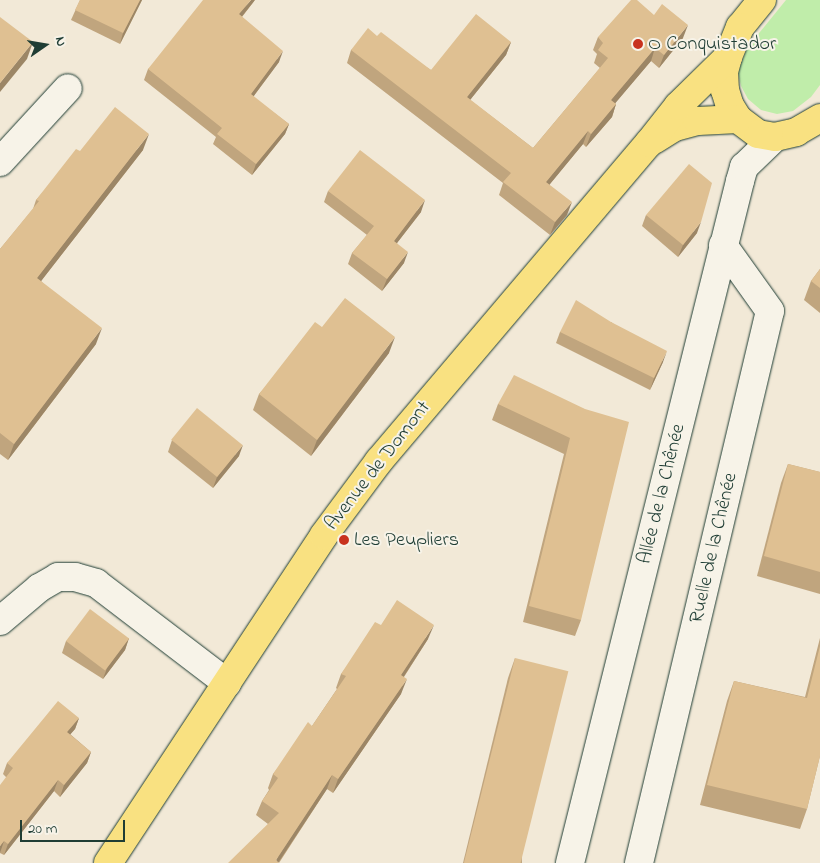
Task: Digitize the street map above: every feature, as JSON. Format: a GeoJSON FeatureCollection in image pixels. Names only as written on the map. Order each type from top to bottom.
{"type":"FeatureCollection","features":[{"type":"Feature","properties":{"kind":"main road"},"geometry":{"type":"LineString","coordinates":[[762,0],[740,28],[728,56],[724,72],[725,90],[730,106],[742,122],[758,134],[775,137],[796,132],[820,118]]}},
{"type":"Feature","properties":{"kind":"main road"},"geometry":{"type":"LineString","coordinates":[[649,144],[678,106],[728,56]]}},
{"type":"Feature","properties":{"kind":"main road"},"geometry":{"type":"LineString","coordinates":[[649,144],[675,127],[698,121],[742,122]]}},
{"type":"Feature","properties":{"kind":"main road","name":"Avenue de Domont"},"geometry":{"type":"LineString","coordinates":[[108,863],[324,535],[379,461],[649,144]]}},
{"type":"Feature","properties":{"kind":"street"},"geometry":{"type":"LineString","coordinates":[[0,162],[68,88]]}},
{"type":"Feature","properties":{"kind":"street","name":"Allée de la Chênée"},"geometry":{"type":"LineString","coordinates":[[570,863],[744,167],[742,122]]}},
{"type":"Feature","properties":{"kind":"street"},"geometry":{"type":"LineString","coordinates":[[744,167],[775,137]]}},
{"type":"Feature","properties":{"kind":"street","name":"Ruelle de la Chênée"},"geometry":{"type":"LineString","coordinates":[[639,863],[770,312],[723,245]]}},
{"type":"Feature","properties":{"kind":"street"},"geometry":{"type":"LineString","coordinates":[[0,621],[38,588],[58,578],[76,577],[109,590],[227,683]]}},
{"type":"Feature","properties":{"kind":"green space"},"geometry":{"type":"Polygon","coordinates":[[[786,0],[820,0],[820,85],[811,97],[793,111],[777,114],[761,110],[748,99],[741,86],[738,72],[747,48],[786,0]]]}},
{"type":"Feature","properties":{"kind":"building"},"geometry":{"type":"Polygon","coordinates":[[[80,0],[140,0],[123,33],[75,10],[80,0]]]}},
{"type":"Feature","properties":{"kind":"building"},"geometry":{"type":"Polygon","coordinates":[[[203,0],[251,0],[239,14],[283,51],[251,94],[289,124],[256,164],[217,134],[222,128],[148,69],[203,0]]]}},
{"type":"Feature","properties":{"kind":"building"},"geometry":{"type":"Polygon","coordinates":[[[631,0],[637,0],[654,15],[662,4],[688,25],[664,55],[655,48],[611,100],[616,104],[591,134],[588,131],[546,182],[572,202],[555,222],[503,182],[511,173],[351,50],[368,28],[377,36],[381,32],[431,70],[476,14],[511,42],[467,97],[533,148],[608,58],[598,50],[603,43],[598,37],[631,0]]]}},
{"type":"Feature","properties":{"kind":"building"},"geometry":{"type":"Polygon","coordinates":[[[0,17],[33,42],[0,83],[0,17]]]}},
{"type":"Feature","properties":{"kind":"building"},"geometry":{"type":"Polygon","coordinates":[[[115,107],[149,134],[37,278],[102,328],[14,444],[0,433],[0,249],[39,201],[36,200],[76,149],[80,151],[115,107]]]}},
{"type":"Feature","properties":{"kind":"building"},"geometry":{"type":"Polygon","coordinates":[[[360,150],[425,200],[394,241],[408,252],[387,279],[352,253],[374,226],[328,191],[360,150]]]}},
{"type":"Feature","properties":{"kind":"building"},"geometry":{"type":"Polygon","coordinates":[[[689,164],[712,183],[701,222],[683,245],[646,215],[689,164]]]}},
{"type":"Feature","properties":{"kind":"building"},"geometry":{"type":"Polygon","coordinates":[[[820,269],[820,288],[811,281],[820,269]]]}},
{"type":"Feature","properties":{"kind":"building"},"geometry":{"type":"Polygon","coordinates":[[[345,298],[395,337],[317,440],[259,394],[315,322],[322,327],[345,298]]]}},
{"type":"Feature","properties":{"kind":"building"},"geometry":{"type":"Polygon","coordinates":[[[576,300],[611,322],[667,351],[654,378],[560,332],[576,300]]]}},
{"type":"Feature","properties":{"kind":"building"},"geometry":{"type":"Polygon","coordinates":[[[514,375],[585,409],[629,422],[581,620],[529,606],[570,438],[498,404],[514,375]]]}},
{"type":"Feature","properties":{"kind":"building"},"geometry":{"type":"Polygon","coordinates":[[[197,408],[243,445],[217,477],[171,440],[197,408]]]}},
{"type":"Feature","properties":{"kind":"building"},"geometry":{"type":"Polygon","coordinates":[[[788,464],[820,472],[820,572],[764,556],[788,464]]]}},
{"type":"Feature","properties":{"kind":"building"},"geometry":{"type":"Polygon","coordinates":[[[397,600],[434,625],[401,675],[407,679],[338,779],[332,775],[276,860],[279,863],[228,863],[279,813],[262,801],[278,778],[273,774],[308,722],[312,726],[346,676],[341,674],[375,622],[381,625],[397,600]]]}},
{"type":"Feature","properties":{"kind":"building"},"geometry":{"type":"Polygon","coordinates":[[[90,609],[129,638],[105,670],[66,641],[90,609]]]}},
{"type":"Feature","properties":{"kind":"building"},"geometry":{"type":"Polygon","coordinates":[[[820,646],[820,756],[807,809],[707,785],[734,681],[807,698],[820,646]]]}},
{"type":"Feature","properties":{"kind":"building"},"geometry":{"type":"Polygon","coordinates":[[[515,658],[568,671],[521,863],[464,863],[515,658]]]}},
{"type":"Feature","properties":{"kind":"building"},"geometry":{"type":"Polygon","coordinates":[[[58,701],[79,718],[67,732],[91,752],[64,785],[58,780],[8,844],[4,841],[0,846],[0,785],[13,768],[7,763],[58,701]]]}},
{"type":"Feature","properties":{"kind":"place","name":"O Conquistador"},"geometry":{"type":"Point","coordinates":[638,44]}},
{"type":"Feature","properties":{"kind":"place","name":"Les Peupliers"},"geometry":{"type":"Point","coordinates":[344,540]}}]}
